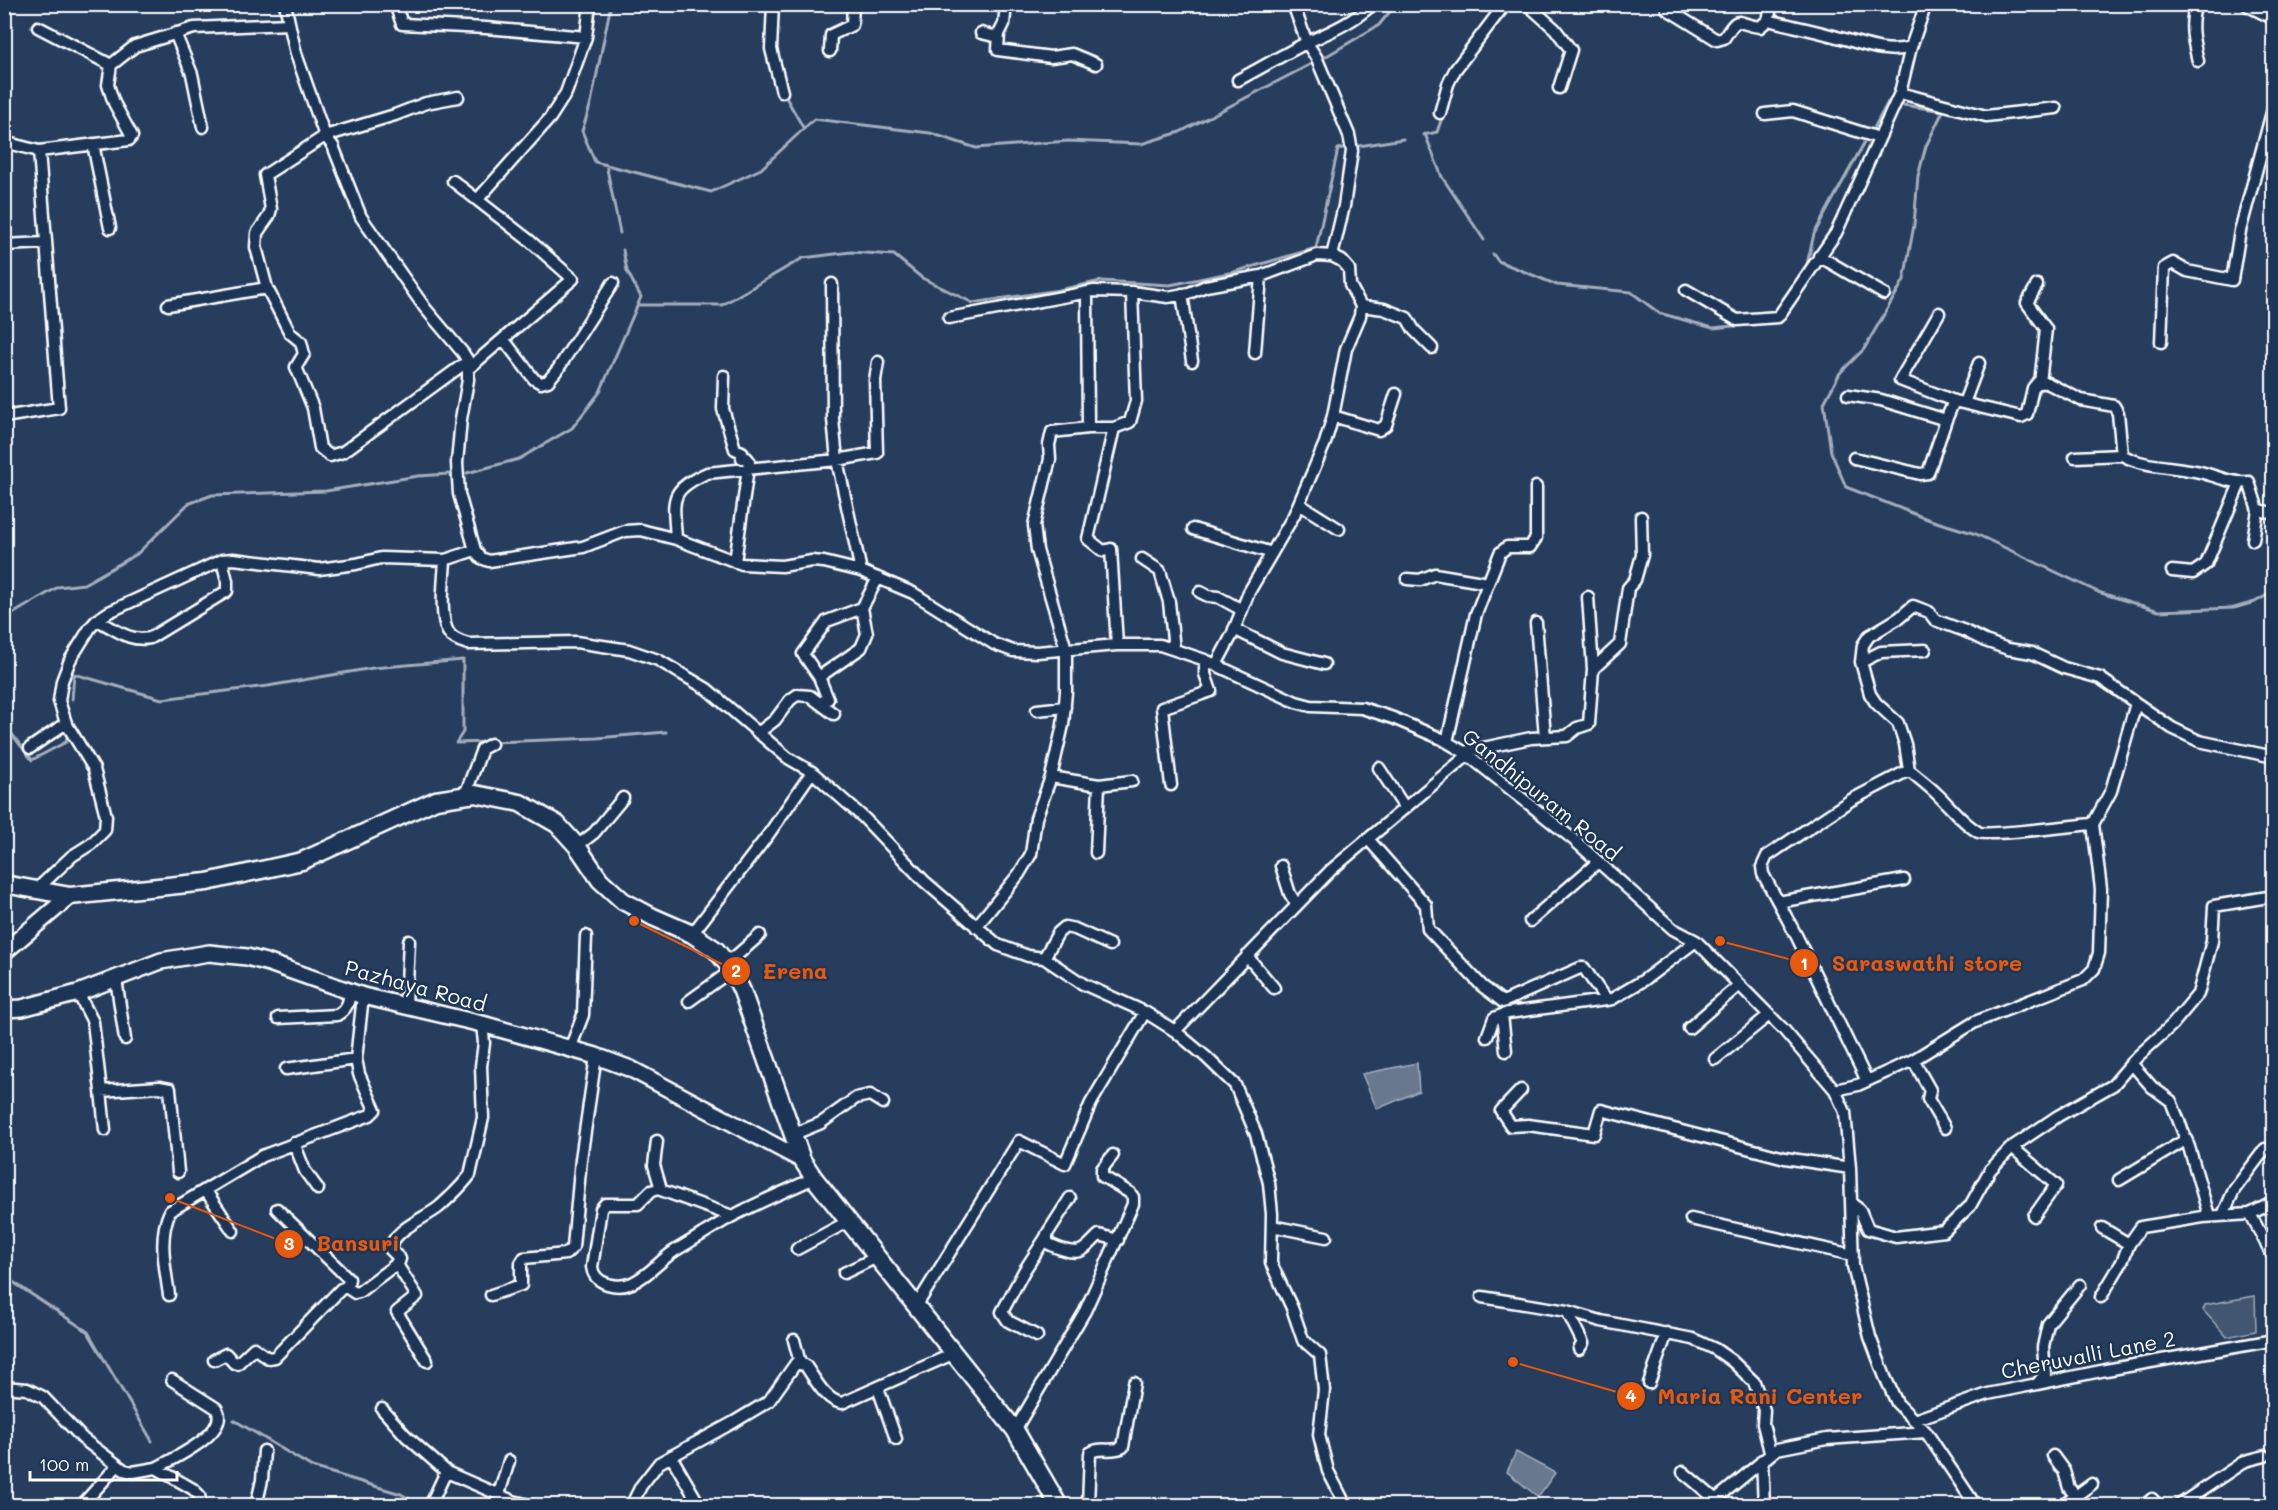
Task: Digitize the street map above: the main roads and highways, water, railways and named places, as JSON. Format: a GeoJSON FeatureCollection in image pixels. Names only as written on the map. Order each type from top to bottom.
{"type":"FeatureCollection","features":[{"type":"Feature","properties":{"kind":"main road"},"geometry":{"type":"LineString","coordinates":[[4,884],[70,896],[207,882],[302,861],[436,800],[465,795],[475,794],[520,803],[557,824],[577,846],[600,880],[623,901],[653,918],[692,934],[716,950],[728,965],[742,991],[802,1160],[1015,1430],[1059,1506]]}},
{"type":"Feature","properties":{"kind":"waterway"},"geometry":{"type":"LineString","coordinates":[[611,4],[591,103],[582,131],[595,162],[711,192],[761,169],[814,119],[930,133],[976,148],[1068,141],[1141,144],[1180,132],[1311,64]]}},
{"type":"Feature","properties":{"kind":"waterway"},"geometry":{"type":"LineString","coordinates":[[1325,57],[1379,25],[1396,4]]}},
{"type":"Feature","properties":{"kind":"waterway"},"geometry":{"type":"LineString","coordinates":[[1486,37],[1514,5]]}},
{"type":"Feature","properties":{"kind":"waterway"},"geometry":{"type":"LineString","coordinates":[[784,94],[804,129]]}},
{"type":"Feature","properties":{"kind":"waterway"},"geometry":{"type":"LineString","coordinates":[[1874,128],[1888,102]]}},
{"type":"Feature","properties":{"kind":"waterway"},"geometry":{"type":"LineString","coordinates":[[1903,105],[1943,111],[1926,146],[1918,176],[1914,225],[1904,280],[1864,349],[1840,373],[1824,403],[1831,452],[1846,487],[1930,520],[1976,534],[2098,592],[2159,611],[2234,608],[2255,602],[2274,591]]}},
{"type":"Feature","properties":{"kind":"waterway"},"geometry":{"type":"LineString","coordinates":[[1424,135],[1437,132],[1443,115]]}},
{"type":"Feature","properties":{"kind":"waterway"},"geometry":{"type":"LineString","coordinates":[[1425,134],[1442,177],[1484,240]]}},
{"type":"Feature","properties":{"kind":"waterway"},"geometry":{"type":"LineString","coordinates":[[1359,146],[1403,139]]}},
{"type":"Feature","properties":{"kind":"waterway"},"geometry":{"type":"LineString","coordinates":[[1776,310],[1807,264],[1814,234],[1864,143]]}},
{"type":"Feature","properties":{"kind":"waterway"},"geometry":{"type":"LineString","coordinates":[[640,305],[722,305],[803,258],[851,252],[894,255],[922,278],[973,303],[1101,281],[1170,285],[1234,272],[1316,248],[1338,149],[1343,148]]}},
{"type":"Feature","properties":{"kind":"waterway"},"geometry":{"type":"LineString","coordinates":[[606,164],[620,233]]}},
{"type":"Feature","properties":{"kind":"waterway"},"geometry":{"type":"LineString","coordinates":[[467,473],[519,459],[572,428],[600,392],[641,297],[627,271],[623,250]]}},
{"type":"Feature","properties":{"kind":"waterway"},"geometry":{"type":"LineString","coordinates":[[1493,254],[1498,261],[1557,285],[1631,292],[1659,313],[1713,328],[1753,324]]}},
{"type":"Feature","properties":{"kind":"waterway"},"geometry":{"type":"LineString","coordinates":[[4,619],[58,587],[84,584],[137,554],[188,504],[212,495],[326,491],[418,476],[449,474]]}},
{"type":"Feature","properties":{"kind":"waterway"},"geometry":{"type":"LineString","coordinates":[[72,699],[74,674],[162,699],[268,686],[373,668],[463,660],[463,732],[456,743],[488,742]]}},
{"type":"Feature","properties":{"kind":"waterway"},"geometry":{"type":"LineString","coordinates":[[4,724],[32,760],[66,742],[68,733]]}},
{"type":"Feature","properties":{"kind":"waterway"},"geometry":{"type":"LineString","coordinates":[[494,742],[597,738],[666,732]]}},
{"type":"Feature","properties":{"kind":"waterway"},"geometry":{"type":"LineString","coordinates":[[4,1276],[88,1332],[152,1441]]}},
{"type":"Feature","properties":{"kind":"waterway"},"geometry":{"type":"LineString","coordinates":[[234,1420],[312,1467],[401,1494],[420,1505]]}},
{"type":"Feature","properties":{"kind":"place","name":"Erena"},"geometry":{"type":"Point","coordinates":[634,921]}},
{"type":"Feature","properties":{"kind":"place","name":"Saraswathi store"},"geometry":{"type":"Point","coordinates":[1720,941]}},
{"type":"Feature","properties":{"kind":"place","name":"Bansuri"},"geometry":{"type":"Point","coordinates":[170,1198]}},
{"type":"Feature","properties":{"kind":"place","name":"Maria Rani Center"},"geometry":{"type":"Point","coordinates":[1513,1362]}}]}
